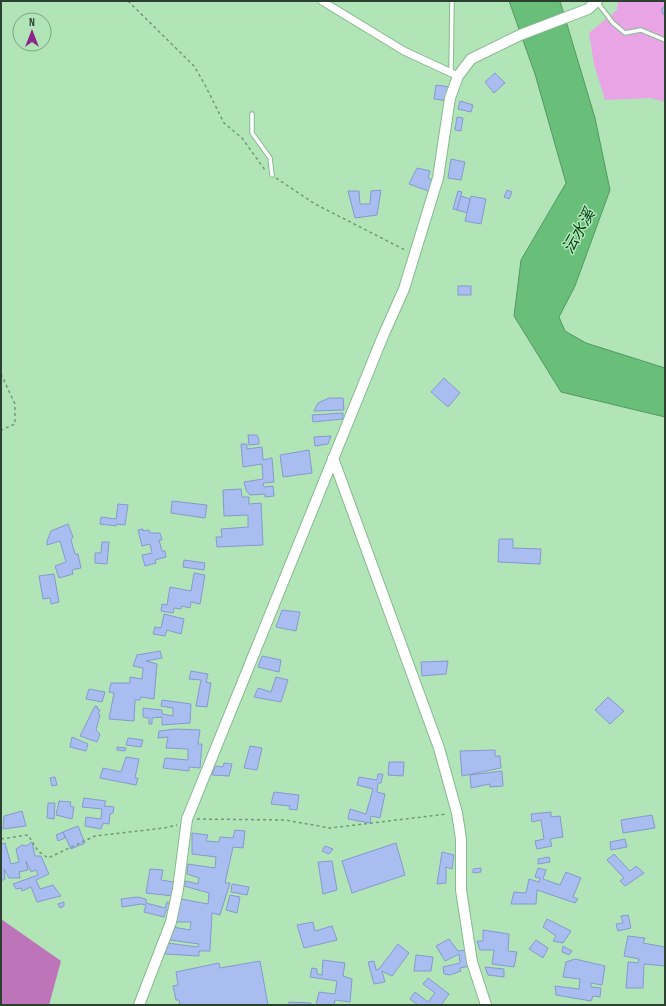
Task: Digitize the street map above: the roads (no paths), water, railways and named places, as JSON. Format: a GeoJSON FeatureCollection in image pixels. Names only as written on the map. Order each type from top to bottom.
{"type":"FeatureCollection","features":[{"type":"Feature","properties":{"kind":"street"},"geometry":{"type":"LineString","coordinates":[[322,1],[404,51],[454,74]]}},
{"type":"Feature","properties":{"kind":"street"},"geometry":{"type":"LineString","coordinates":[[140,1005],[171,922],[178,888],[187,819],[333,458],[404,289],[438,178],[454,74],[471,59],[520,35],[588,9],[597,1]]}},
{"type":"Feature","properties":{"kind":"street"},"geometry":{"type":"LineString","coordinates":[[333,458],[439,748],[457,813],[461,839],[461,890],[472,962],[486,1005]]}},
{"type":"Feature","properties":{"kind":"lane"},"geometry":{"type":"LineString","coordinates":[[452,1],[454,74]]}},
{"type":"Feature","properties":{"kind":"lane"},"geometry":{"type":"LineString","coordinates":[[597,1],[613,23],[625,33],[642,30],[665,40]]}},
{"type":"Feature","properties":{"kind":"lane"},"geometry":{"type":"LineString","coordinates":[[252,114],[252,133],[270,158],[272,175]]}},
{"type":"Feature","properties":{"kind":"water","name":"沄水溪"},"geometry":{"type":"Polygon","coordinates":[[[509,1],[560,1],[595,118],[610,190],[575,286],[559,317],[565,331],[586,343],[665,368],[665,417],[561,392],[514,316],[521,260],[566,183],[535,74],[509,1]]]}}]}
